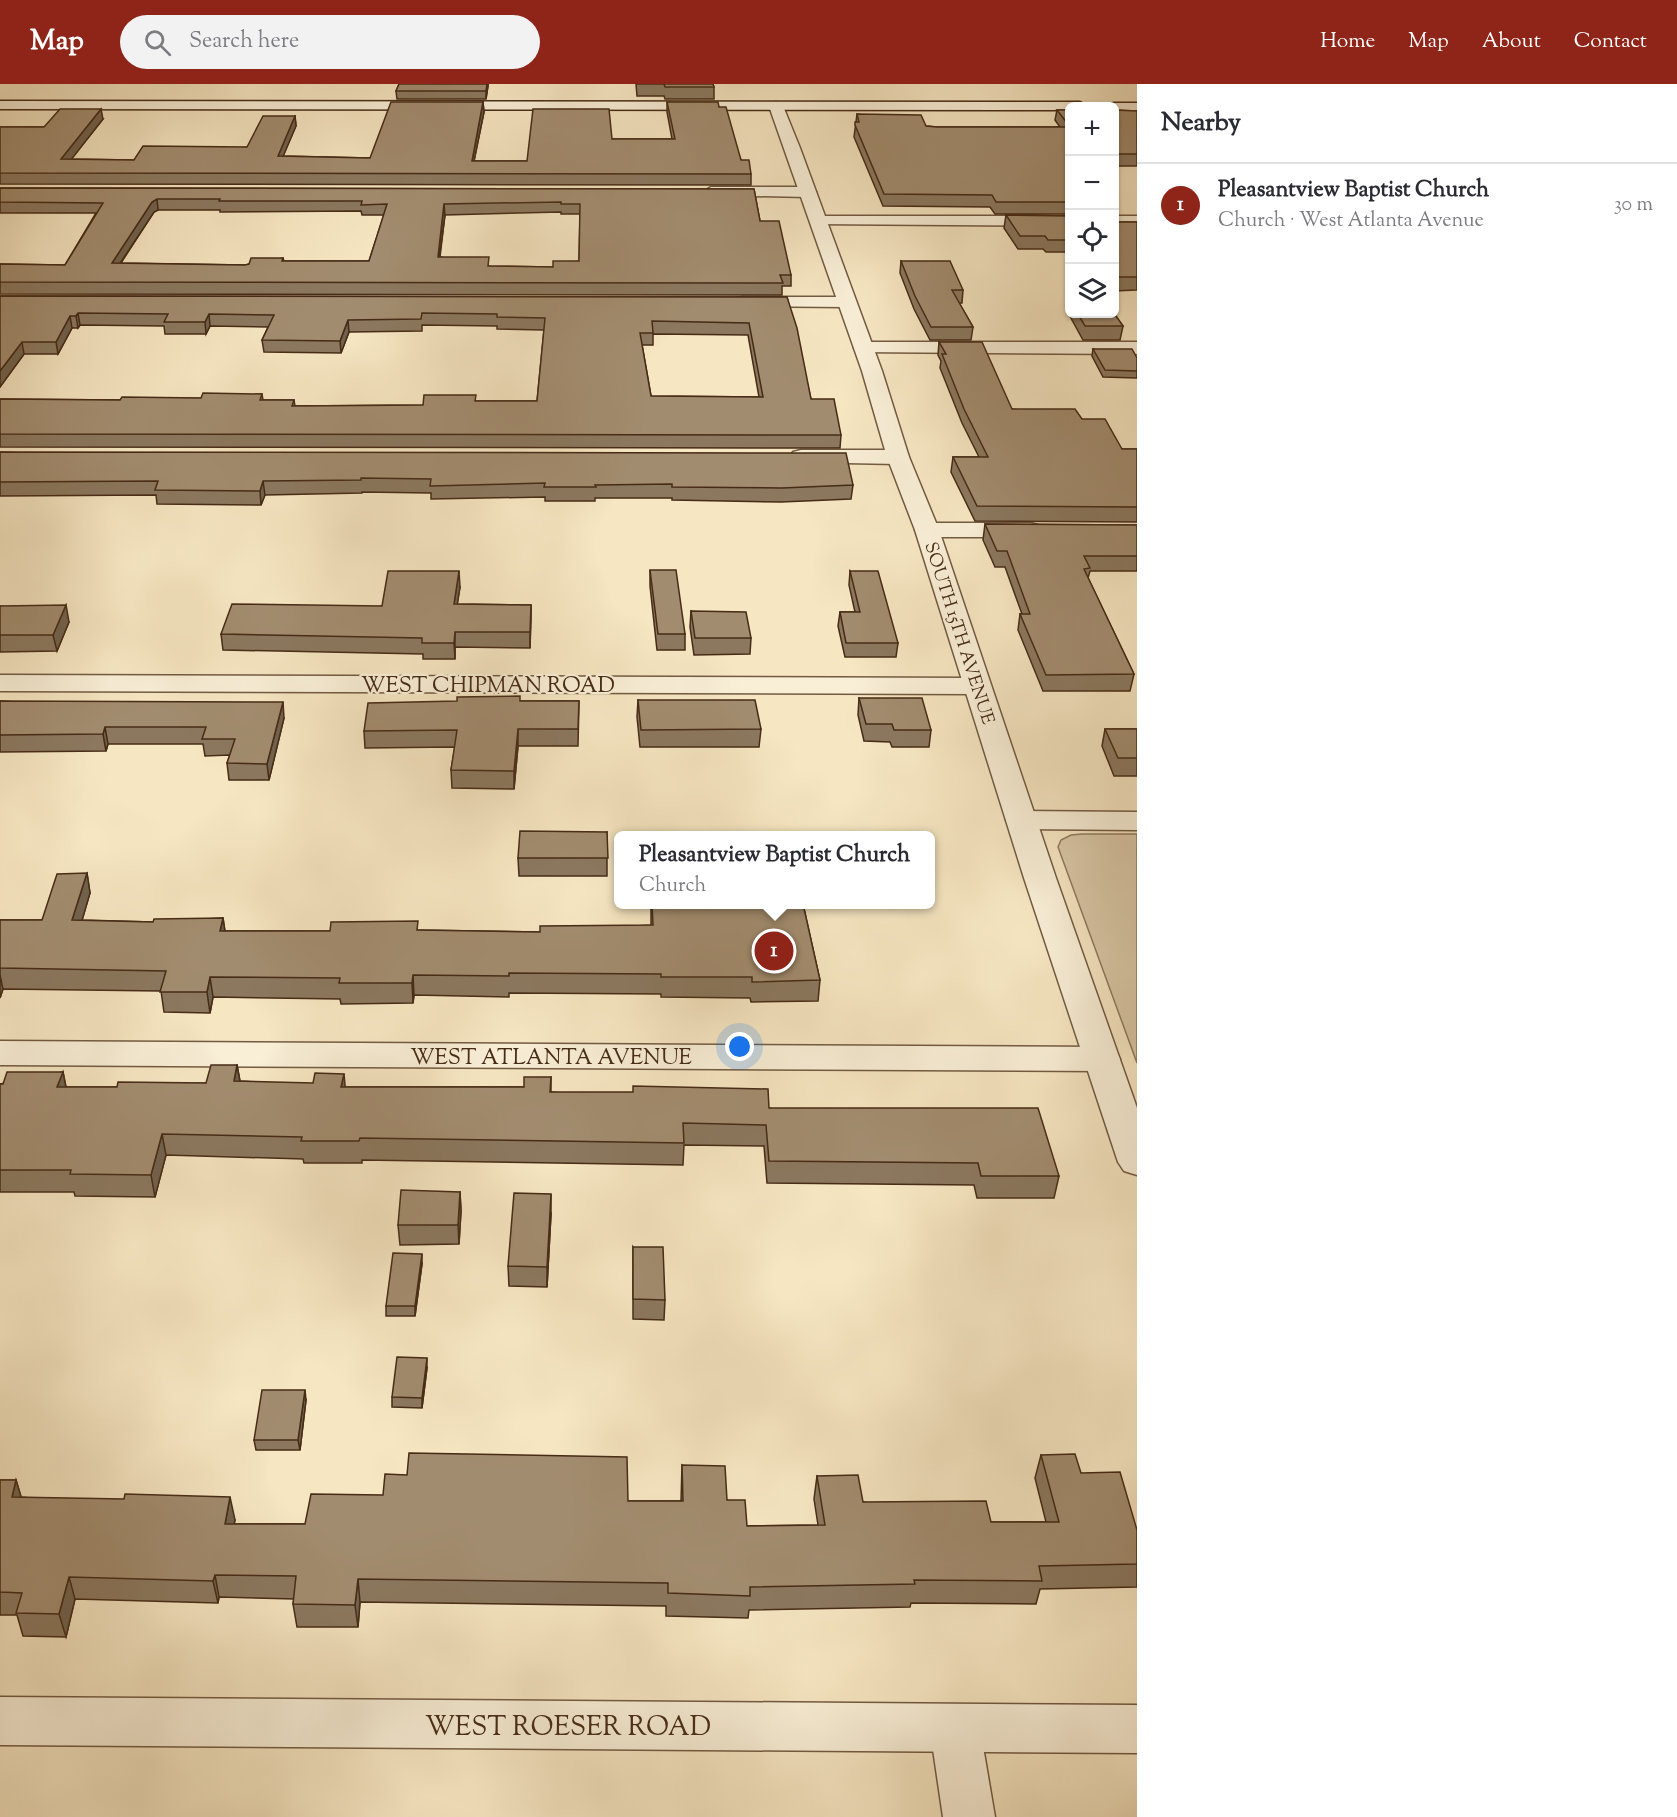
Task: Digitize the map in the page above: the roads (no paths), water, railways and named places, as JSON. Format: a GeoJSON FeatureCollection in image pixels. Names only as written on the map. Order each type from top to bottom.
{"type":"FeatureCollection","features":[{"type":"Feature","properties":{"kind":"street"},"geometry":{"type":"LineString","coordinates":[[0,105],[1065,106]]}},
{"type":"Feature","properties":{"kind":"street","name":"SOUTH 15TH AVENUE"},"geometry":{"type":"LineString","coordinates":[[776,106],[820,221],[846,302],[864,348],[898,457],[927,530],[976,686],[1137,1162]]}},
{"type":"Feature","properties":{"kind":"street"},"geometry":{"type":"LineString","coordinates":[[1119,106],[1137,107]]}},
{"type":"Feature","properties":{"kind":"street"},"geometry":{"type":"LineString","coordinates":[[691,192],[808,192]]}},
{"type":"Feature","properties":{"kind":"street"},"geometry":{"type":"LineString","coordinates":[[820,221],[1065,221]]}},
{"type":"Feature","properties":{"kind":"street"},"geometry":{"type":"LineString","coordinates":[[1119,221],[1137,222]]}},
{"type":"Feature","properties":{"kind":"street"},"geometry":{"type":"LineString","coordinates":[[722,302],[846,302]]}},
{"type":"Feature","properties":{"kind":"street"},"geometry":{"type":"LineString","coordinates":[[864,348],[1137,348]]}},
{"type":"Feature","properties":{"kind":"street"},"geometry":{"type":"LineString","coordinates":[[782,457],[898,457]]}},
{"type":"Feature","properties":{"kind":"street"},"geometry":{"type":"LineString","coordinates":[[927,530],[1056,530]]}},
{"type":"Feature","properties":{"kind":"street","name":"WEST CHIPMAN ROAD"},"geometry":{"type":"LineString","coordinates":[[0,683],[976,686]]}},
{"type":"Feature","properties":{"kind":"street"},"geometry":{"type":"LineString","coordinates":[[1021,820],[1137,821]]}},
{"type":"Feature","properties":{"kind":"street","name":"WEST ATLANTA AVENUE"},"geometry":{"type":"LineString","coordinates":[[0,1053],[1102,1059]]}},
{"type":"Feature","properties":{"kind":"street","name":"WEST ROESER ROAD"},"geometry":{"type":"LineString","coordinates":[[0,1721],[1137,1729]]}},
{"type":"Feature","properties":{"kind":"street"},"geometry":{"type":"LineString","coordinates":[[955,1729],[969,1817]]}},
{"type":"Feature","properties":{"kind":"place","name":"Pleasantview Baptist Church"},"geometry":{"type":"Point","coordinates":[774,951]}}]}
